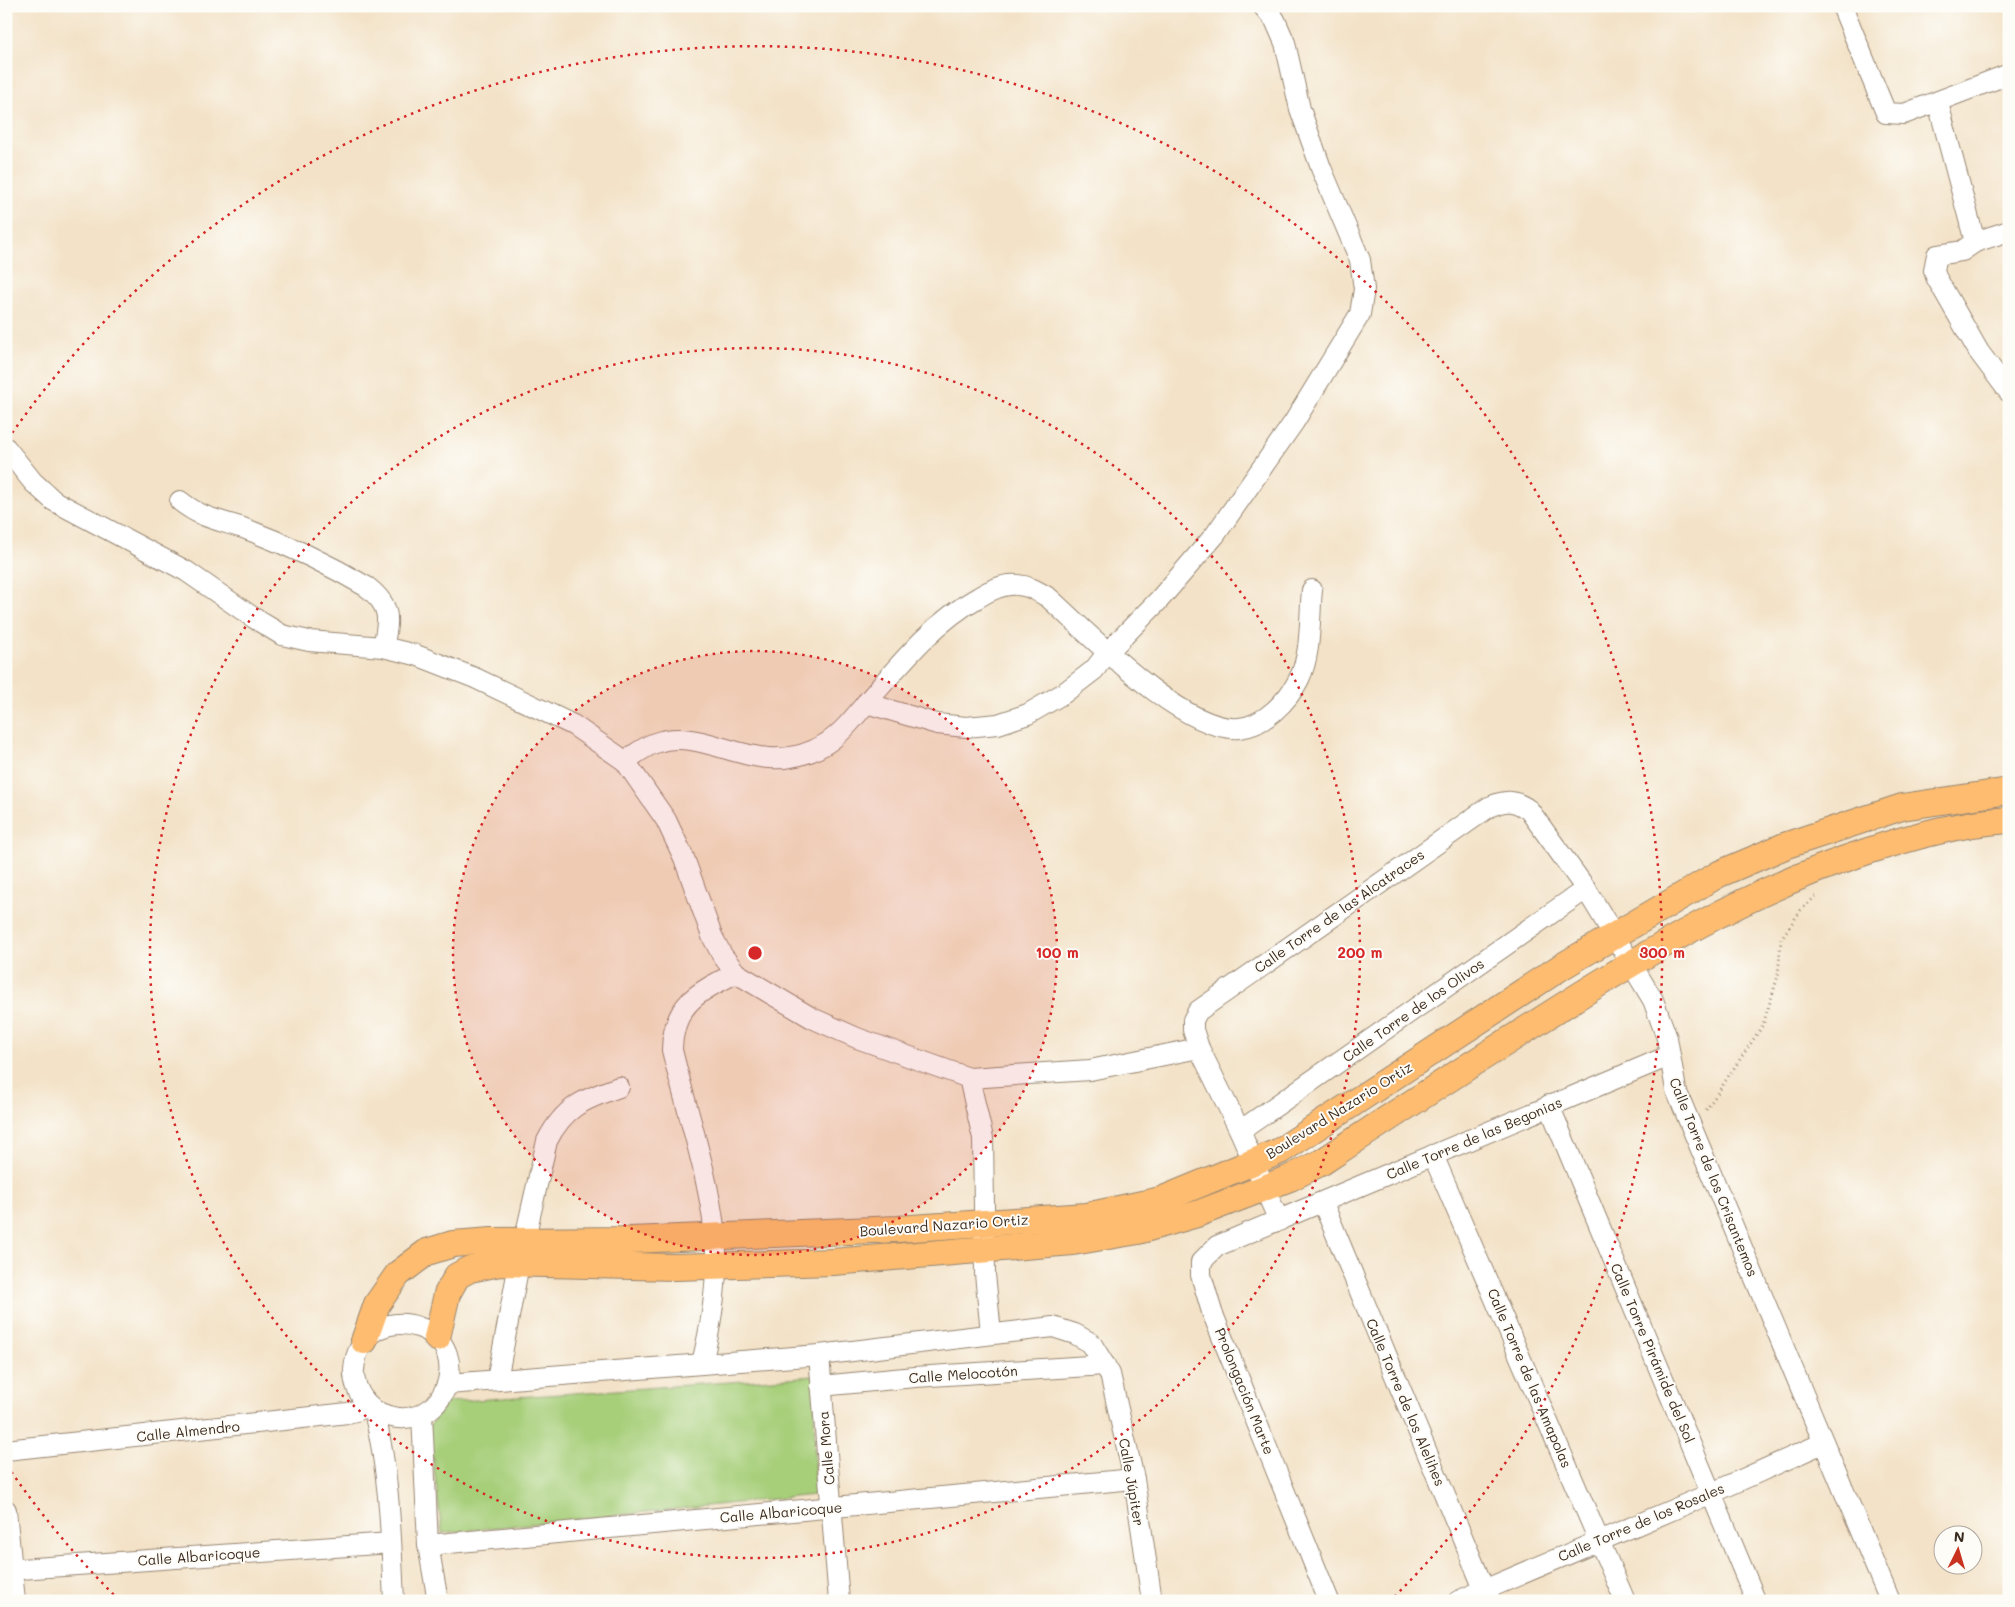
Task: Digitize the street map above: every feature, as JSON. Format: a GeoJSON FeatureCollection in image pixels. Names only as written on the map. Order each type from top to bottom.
{"type":"FeatureCollection","features":[{"type":"Feature","properties":{"kind":"main road","name":"Boulevard Nazario Ortiz"},"geometry":{"type":"LineString","coordinates":[[437,1338],[447,1294],[457,1276],[470,1269],[500,1263],[521,1252],[630,1240],[984,1223],[1086,1216],[1161,1200],[1254,1163],[1288,1146],[1458,1033],[1614,935],[1719,874],[1787,845],[1902,807],[2009,791]]}},
{"type":"Feature","properties":{"kind":"main road","name":"Boulevard Nazario Ortiz"},"geometry":{"type":"LineString","coordinates":[[364,1341],[377,1304],[398,1274],[427,1252],[453,1244],[521,1252],[715,1266],[833,1262],[1073,1242],[1138,1231],[1196,1214],[1264,1188],[1322,1162],[1630,962],[1734,906],[1838,860],[1924,834],[2009,820]]}},
{"type":"Feature","properties":{"kind":"street"},"geometry":{"type":"LineString","coordinates":[[866,703],[937,724],[966,727],[998,724],[1028,714],[1064,693],[1094,670],[1108,652],[1158,601],[1215,535],[1298,414],[1360,314],[1364,289],[1360,260],[1321,168],[1303,118],[1285,44],[1275,20],[1263,6]]}},
{"type":"Feature","properties":{"kind":"street"},"geometry":{"type":"LineString","coordinates":[[1842,6],[1886,113],[1904,114],[1938,103],[2009,74]]}},
{"type":"Feature","properties":{"kind":"street"},"geometry":{"type":"LineString","coordinates":[[1938,103],[1968,247]]}},
{"type":"Feature","properties":{"kind":"street"},"geometry":{"type":"LineString","coordinates":[[2009,231],[1968,247],[1938,255],[1934,270],[1936,277],[1979,352],[2009,392]]}},
{"type":"Feature","properties":{"kind":"street"},"geometry":{"type":"LineString","coordinates":[[6,448],[33,482],[54,501],[186,571],[282,635],[309,641],[383,647],[416,655],[475,678],[573,725],[625,761],[666,820],[684,858],[712,936],[736,973],[812,1018],[857,1038],[969,1078],[1090,1070],[1199,1048],[1240,1131],[1279,1221]]}},
{"type":"Feature","properties":{"kind":"street"},"geometry":{"type":"LineString","coordinates":[[180,501],[204,517],[242,528],[284,545],[368,587],[377,594],[389,618],[383,647]]}},
{"type":"Feature","properties":{"kind":"street"},"geometry":{"type":"LineString","coordinates":[[625,761],[654,744],[675,740],[699,743],[759,759],[783,759],[808,753],[828,742],[852,721],[910,652],[963,605],[988,591],[1016,584],[1032,588],[1049,598],[1108,652],[1157,693],[1188,714],[1216,725],[1239,728],[1263,721],[1284,700],[1299,679],[1307,650],[1312,590]]}},
{"type":"Feature","properties":{"kind":"street","name":"Calle Torre de los Crisantemos"},"geometry":{"type":"LineString","coordinates":[[1489,807],[1504,801],[1513,801],[1529,810],[1586,889],[1659,1013],[1676,1090],[1890,1601]]}},
{"type":"Feature","properties":{"kind":"street","name":"Calle Torre de las Alcatraces"},"geometry":{"type":"LineString","coordinates":[[1199,1048],[1193,1030],[1193,1020],[1198,1011],[1206,1004],[1489,807]]}},
{"type":"Feature","properties":{"kind":"street","name":"Calle Torre de los Olivos"},"geometry":{"type":"LineString","coordinates":[[1240,1131],[1586,889]]}},
{"type":"Feature","properties":{"kind":"street"},"geometry":{"type":"LineString","coordinates":[[702,1363],[712,1322],[715,1237],[708,1187],[672,1050],[672,1033],[682,1009],[700,991],[736,973]]}},
{"type":"Feature","properties":{"kind":"street","name":"Calle Torre de las Begonias"},"geometry":{"type":"LineString","coordinates":[[1279,1221],[1549,1105],[1669,1056]]}},
{"type":"Feature","properties":{"kind":"street"},"geometry":{"type":"LineString","coordinates":[[969,1078],[983,1138],[984,1250],[991,1333]]}},
{"type":"Feature","properties":{"kind":"street"},"geometry":{"type":"LineString","coordinates":[[497,1380],[521,1252],[547,1141],[556,1123],[569,1110],[588,1098],[619,1087]]}},
{"type":"Feature","properties":{"kind":"street","name":"Calle Torre Pirámide del Sol"},"geometry":{"type":"LineString","coordinates":[[1549,1105],[1756,1601]]}},
{"type":"Feature","properties":{"kind":"street","name":"Calle Torre de las Amapolas"},"geometry":{"type":"LineString","coordinates":[[1434,1155],[1625,1601]]}},
{"type":"Feature","properties":{"kind":"street","name":"Calle Torre de los Alelihes"},"geometry":{"type":"LineString","coordinates":[[1323,1203],[1486,1594]]}},
{"type":"Feature","properties":{"kind":"street","name":"Prolongación Marte"},"geometry":{"type":"LineString","coordinates":[[1279,1221],[1217,1246],[1201,1262],[1201,1275],[1212,1312],[1329,1601]]}},
{"type":"Feature","properties":{"kind":"street"},"geometry":{"type":"LineString","coordinates":[[369,1406],[397,1419],[422,1414],[433,1407],[442,1397],[448,1384],[450,1368],[446,1352],[437,1338],[424,1328],[408,1323],[392,1324],[377,1330],[364,1341],[356,1355],[354,1371],[356,1387],[369,1406],[386,1483],[394,1601]]}},
{"type":"Feature","properties":{"kind":"street","name":"Calle Júpiter"},"geometry":{"type":"LineString","coordinates":[[448,1384],[819,1355],[1053,1327],[1075,1334],[1091,1343],[1110,1374],[1134,1479],[1152,1601]]}},
{"type":"Feature","properties":{"kind":"street","name":"Calle Mora"},"geometry":{"type":"LineString","coordinates":[[819,1355],[839,1601]]}},
{"type":"Feature","properties":{"kind":"street","name":"Calle Melocotón"},"geometry":{"type":"LineString","coordinates":[[821,1386],[924,1376],[1105,1365]]}},
{"type":"Feature","properties":{"kind":"street","name":"Calle Almendro"},"geometry":{"type":"LineString","coordinates":[[6,1450],[348,1413],[369,1406]]}},
{"type":"Feature","properties":{"kind":"street"},"geometry":{"type":"LineString","coordinates":[[422,1414],[428,1545],[438,1601]]}},
{"type":"Feature","properties":{"kind":"street","name":"Calle Torre de los Rosales"},"geometry":{"type":"LineString","coordinates":[[1458,1601],[1486,1594],[1600,1539],[1712,1493],[1824,1443]]}},
{"type":"Feature","properties":{"kind":"street","name":"Calle Albaricoque"},"geometry":{"type":"LineString","coordinates":[[428,1545],[1134,1479]]}},
{"type":"Feature","properties":{"kind":"street"},"geometry":{"type":"LineString","coordinates":[[6,1510],[9,1569],[14,1601]]}},
{"type":"Feature","properties":{"kind":"street","name":"Calle Albaricoque"},"geometry":{"type":"LineString","coordinates":[[9,1569],[391,1543]]}},
{"type":"Feature","properties":{"kind":"path"},"geometry":{"type":"LineString","coordinates":[[1692,1129],[1763,1025],[1772,1001],[1778,976],[1781,939],[1787,927],[1800,910],[1823,890]]}},
{"type":"Feature","properties":{"kind":"green space"},"geometry":{"type":"Polygon","coordinates":[[[815,1376],[814,1495],[442,1533],[429,1427],[447,1402],[815,1376]]]}}]}
